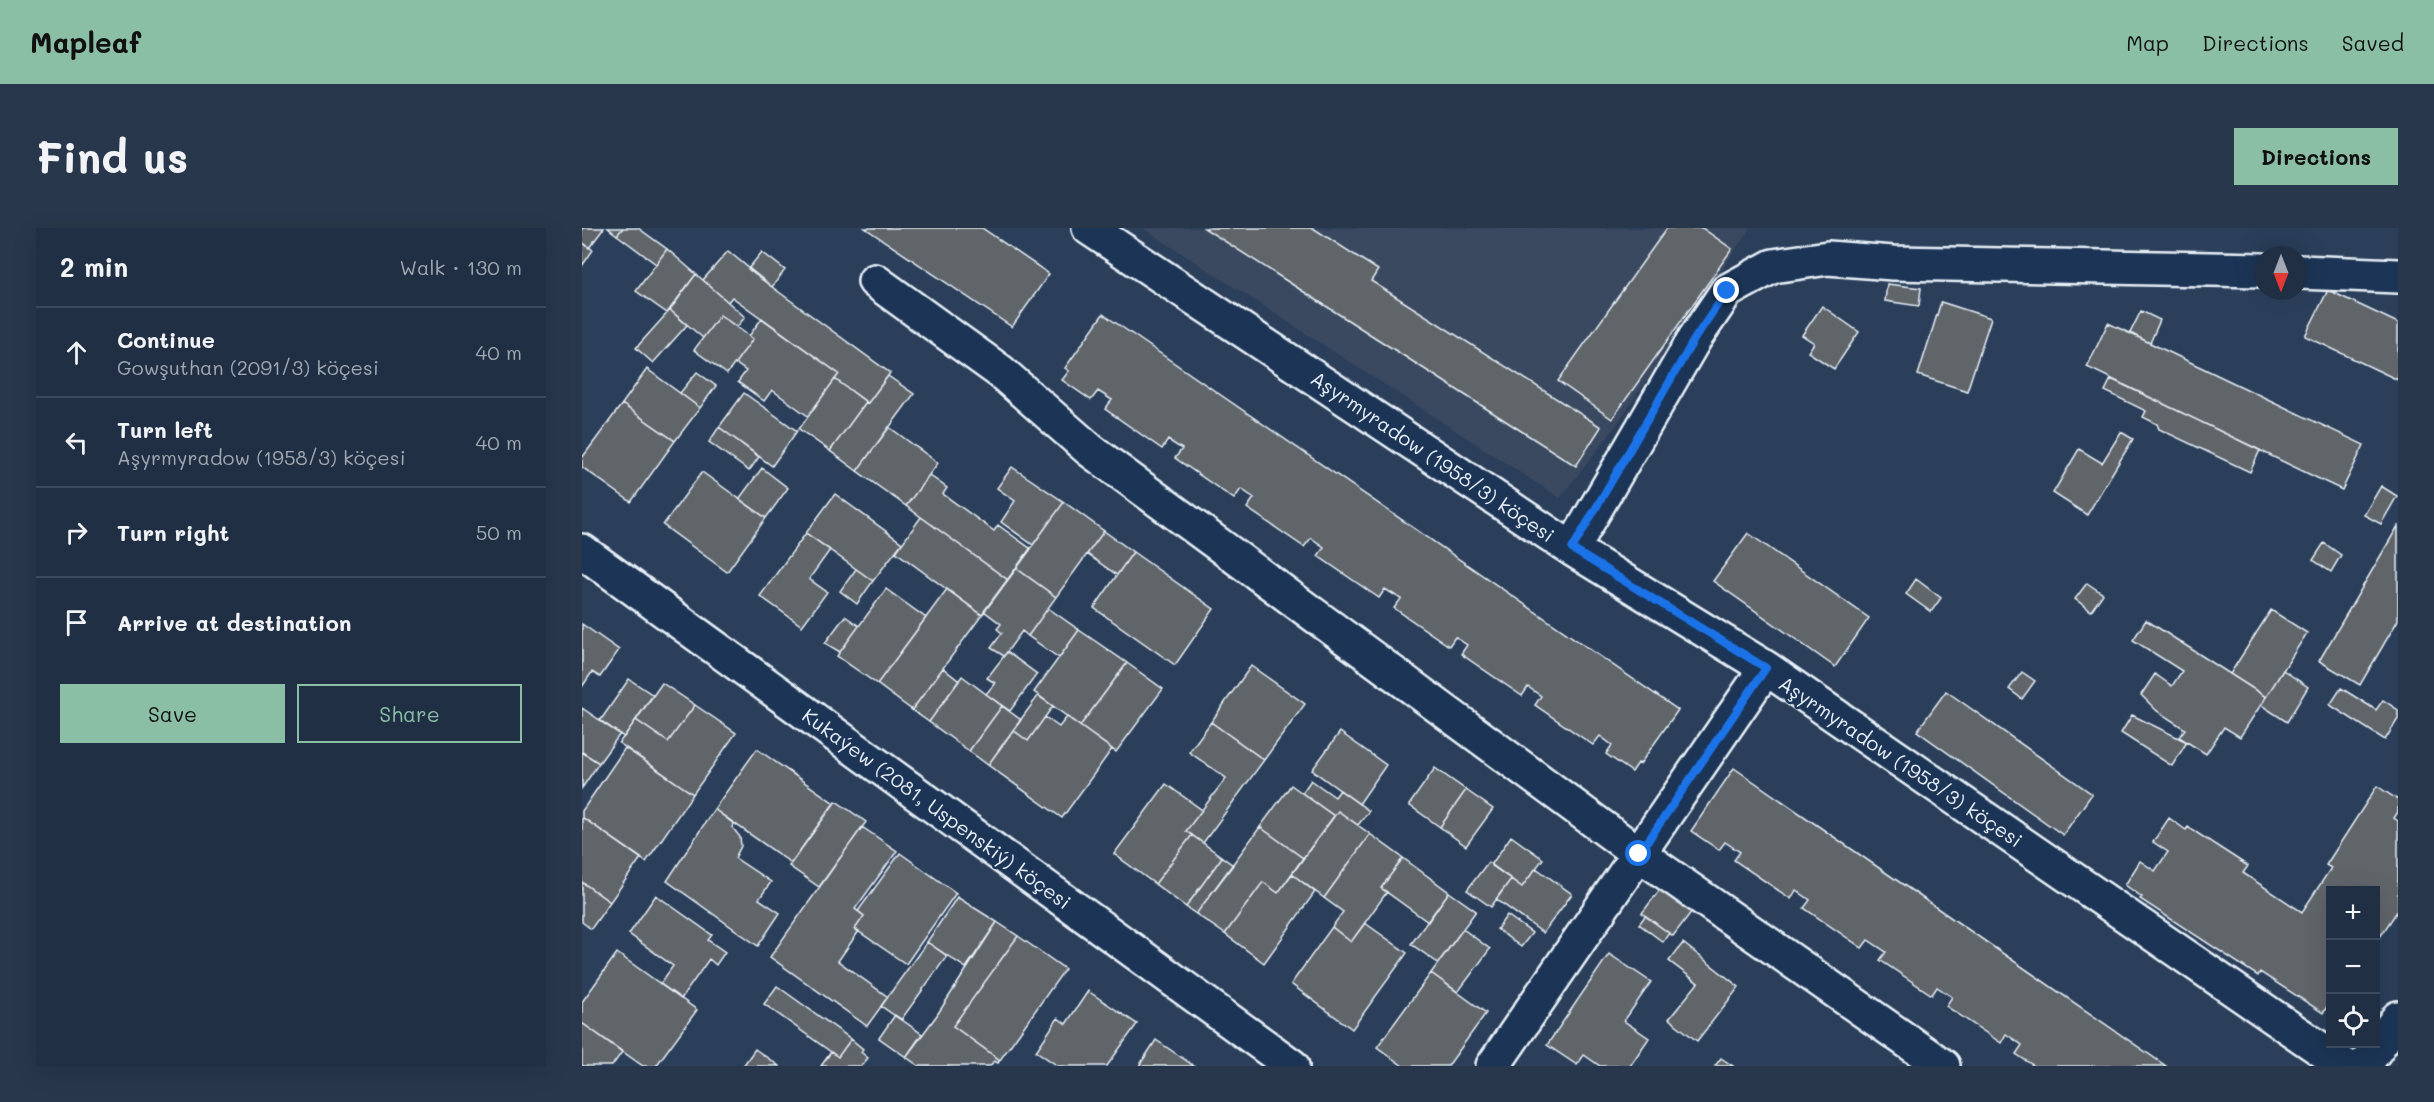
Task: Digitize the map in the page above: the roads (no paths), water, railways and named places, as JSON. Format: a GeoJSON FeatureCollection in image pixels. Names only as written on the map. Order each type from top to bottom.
{"type":"FeatureCollection","features":[{"type":"Feature","properties":{"kind":"street","name":"Aşyrmyradow (1958/3) köçesi"},"geometry":{"type":"LineString","coordinates":[[1089,228],[1572,549],[1766,668],[2345,1066]]}},
{"type":"Feature","properties":{"kind":"street"},"geometry":{"type":"LineString","coordinates":[[1572,549],[1695,338],[1727,291],[1773,266],[1828,258],[1893,263],[2254,270]]}},
{"type":"Feature","properties":{"kind":"street"},"geometry":{"type":"LineString","coordinates":[[2308,272],[2398,276]]}},
{"type":"Feature","properties":{"kind":"street"},"geometry":{"type":"LineString","coordinates":[[875,281],[1001,372],[1090,450],[1639,854],[1943,1066]]}},
{"type":"Feature","properties":{"kind":"street","name":"Kukaýew (2081, Uspenskiý) köçesi"},"geometry":{"type":"LineString","coordinates":[[582,551],[1292,1066]]}},
{"type":"Feature","properties":{"kind":"street"},"geometry":{"type":"LineString","coordinates":[[1493,1066],[1766,668]]}},
{"type":"Feature","properties":{"kind":"street"},"geometry":{"type":"LineString","coordinates":[[2364,1066],[2398,1018]]}}]}
